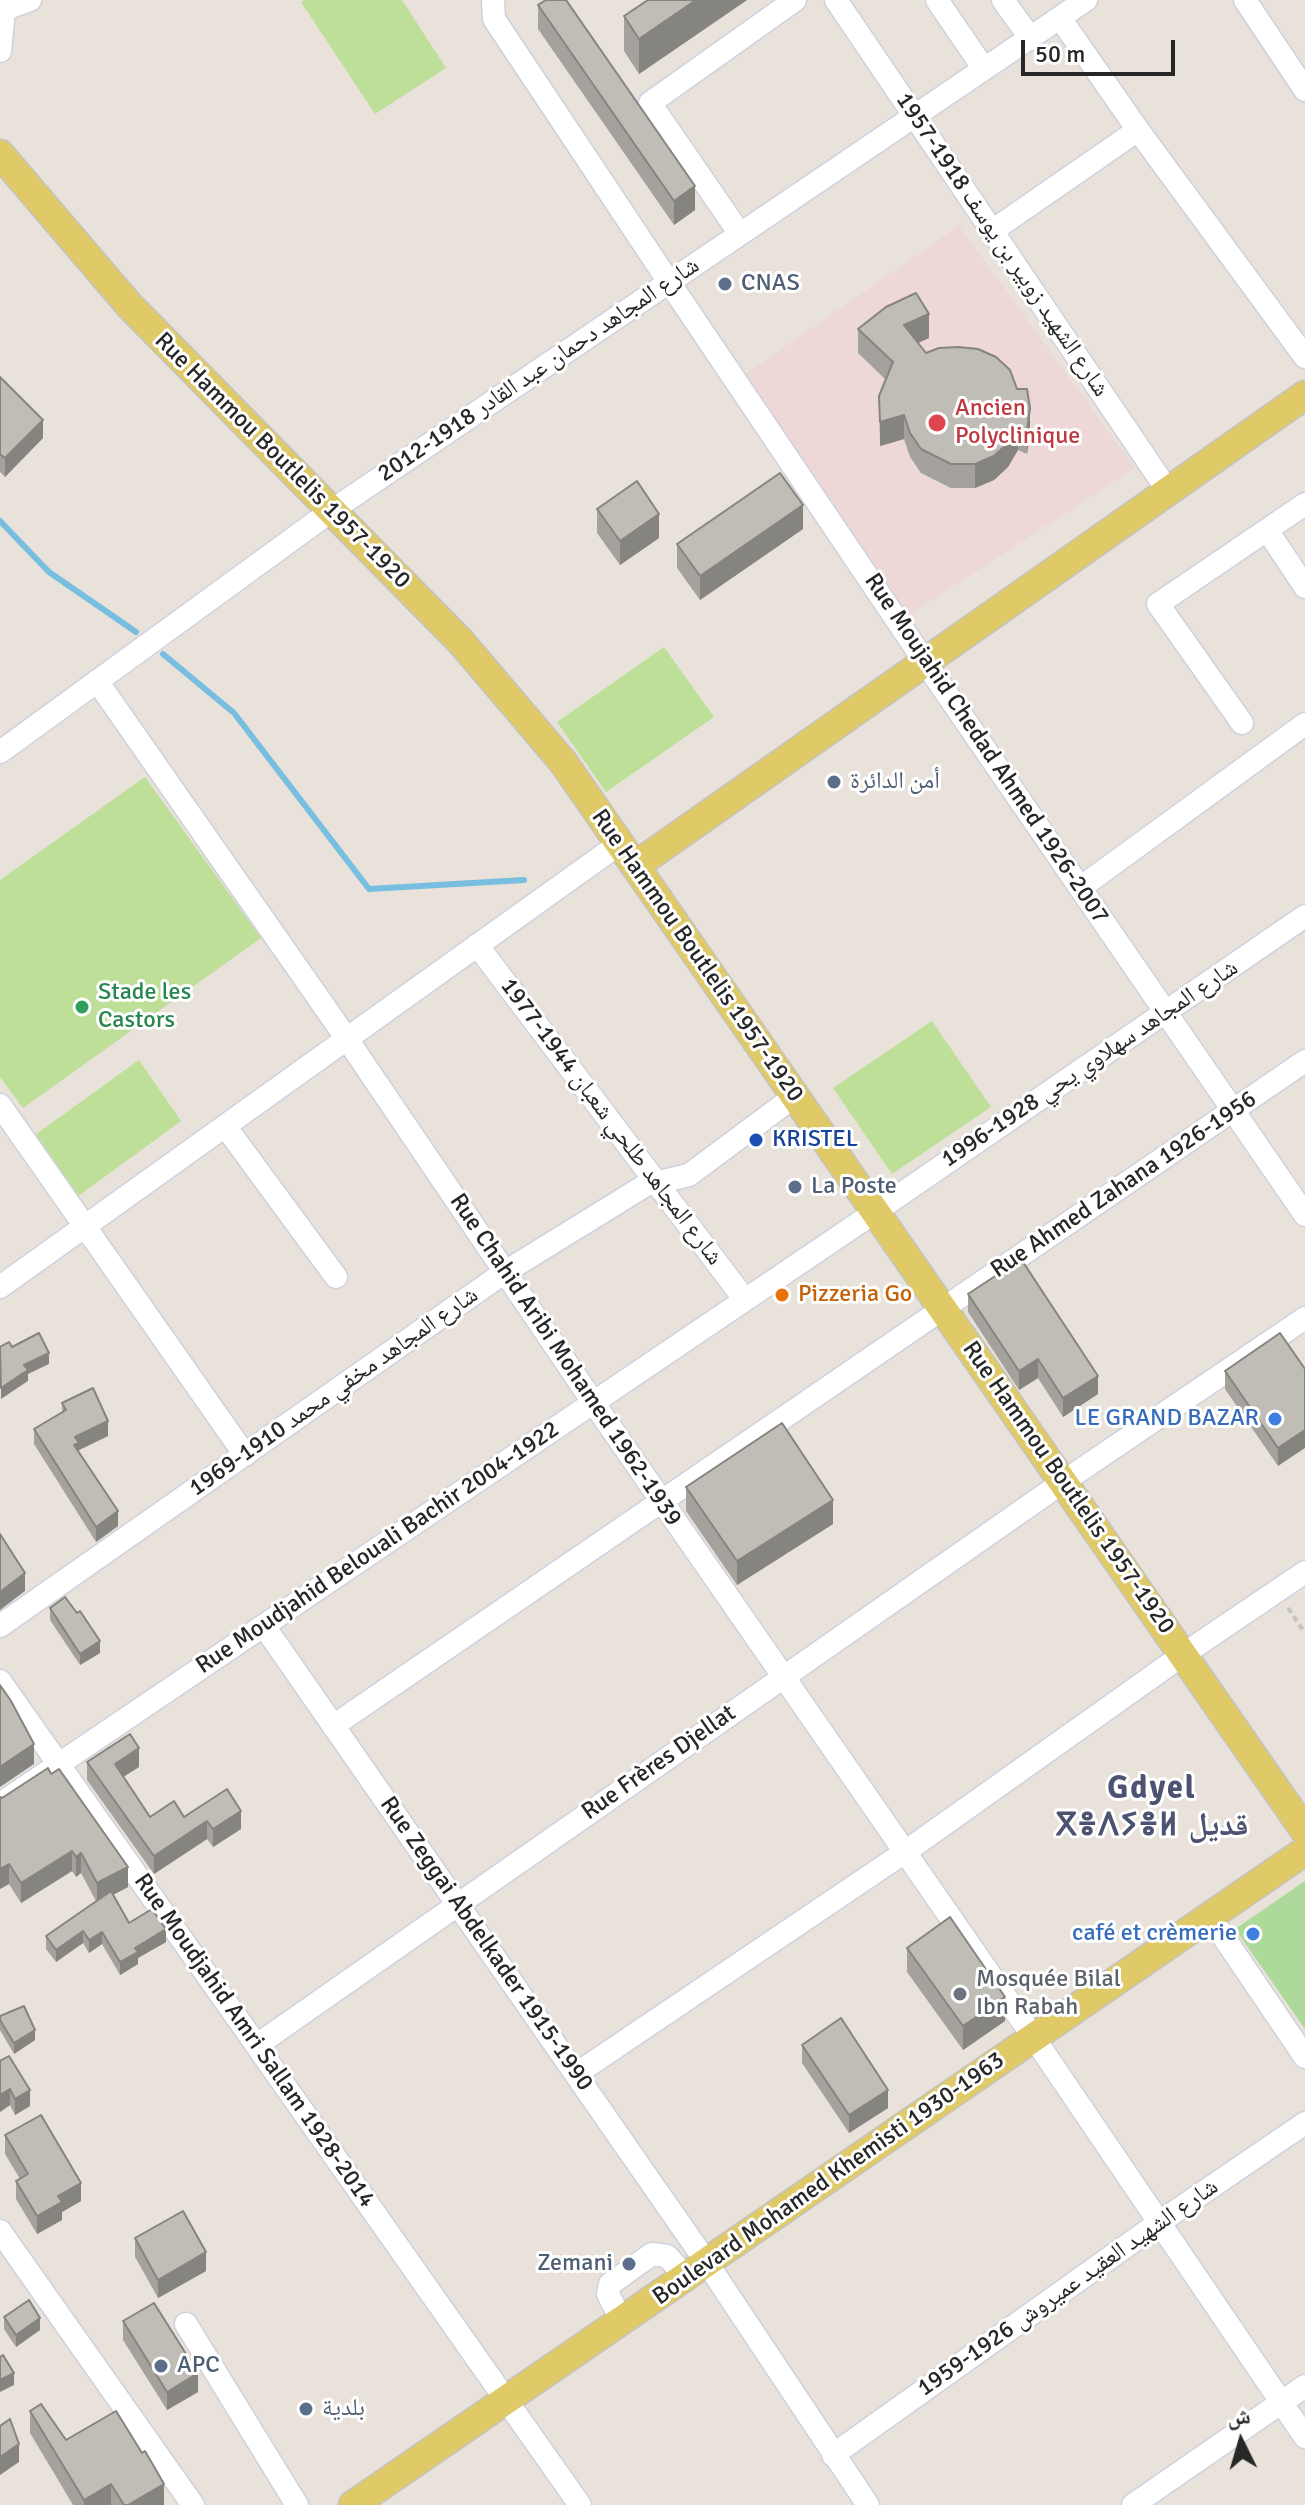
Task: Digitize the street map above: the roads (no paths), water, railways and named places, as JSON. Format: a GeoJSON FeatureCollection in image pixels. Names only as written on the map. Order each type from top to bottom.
{"type":"FeatureCollection","features":[{"type":"Feature","properties":{"kind":"main road","name":"Rue Hammou Boutlelis 1957-1920"},"geometry":{"type":"LineString","coordinates":[[0,154],[129,305],[461,642],[563,762],[1305,1831]]}},
{"type":"Feature","properties":{"kind":"main road"},"geometry":{"type":"LineString","coordinates":[[627,855],[925,662],[1305,395]]}},
{"type":"Feature","properties":{"kind":"main road","name":"Boulevard Mohamed Khemisti 1930-1963"},"geometry":{"type":"LineString","coordinates":[[353,2505],[1305,1851]]}},
{"type":"Feature","properties":{"kind":"street"},"geometry":{"type":"LineString","coordinates":[[0,51],[2,11],[30,0]]}},
{"type":"Feature","properties":{"kind":"street","name":"Rue Moujahid Chedad Ahmed 1926-2007"},"geometry":{"type":"LineString","coordinates":[[493,0],[494,19],[669,282],[925,662],[1305,1215]]}},
{"type":"Feature","properties":{"kind":"street"},"geometry":{"type":"LineString","coordinates":[[740,234],[650,103],[795,0]]}},
{"type":"Feature","properties":{"kind":"street","name":"شارع الشهيد زوبير بن يوسف 1918-1957"},"geometry":{"type":"LineString","coordinates":[[836,0],[1168,491]]}},
{"type":"Feature","properties":{"kind":"street"},"geometry":{"type":"LineString","coordinates":[[937,0],[984,69]]}},
{"type":"Feature","properties":{"kind":"street"},"geometry":{"type":"LineString","coordinates":[[1003,0],[1031,39]]}},
{"type":"Feature","properties":{"kind":"street"},"geometry":{"type":"LineString","coordinates":[[1245,0],[1305,90]]}},
{"type":"Feature","properties":{"kind":"street"},"geometry":{"type":"LineString","coordinates":[[1075,6],[1138,130],[1305,357]]}},
{"type":"Feature","properties":{"kind":"street","name":"شارع المجاهد دحمان عبد القادر 1918-2012"},"geometry":{"type":"LineString","coordinates":[[0,752],[331,511],[1031,39],[1075,6]]}},
{"type":"Feature","properties":{"kind":"street"},"geometry":{"type":"LineString","coordinates":[[992,231],[1138,130]]}},
{"type":"Feature","properties":{"kind":"street"},"geometry":{"type":"LineString","coordinates":[[1242,723],[1158,604],[1305,504]]}},
{"type":"Feature","properties":{"kind":"street"},"geometry":{"type":"LineString","coordinates":[[1267,530],[1305,587]]}},
{"type":"Feature","properties":{"kind":"street","name":"Rue Chahid Aribi Mohamed 1962-1939"},"geometry":{"type":"LineString","coordinates":[[97,681],[347,1039],[661,1502],[1034,2038],[1305,2437]]}},
{"type":"Feature","properties":{"kind":"street"},"geometry":{"type":"LineString","coordinates":[[1080,888],[1305,724]]}},
{"type":"Feature","properties":{"kind":"street"},"geometry":{"type":"LineString","coordinates":[[0,1287],[477,945],[627,855]]}},
{"type":"Feature","properties":{"kind":"street","name":"شارع المجاهد سهلاوي يحي 1928-1996"},"geometry":{"type":"LineString","coordinates":[[875,1212],[1305,916]]}},
{"type":"Feature","properties":{"kind":"street","name":"شارع المجاهد طلحي شعبان 1944-1977"},"geometry":{"type":"LineString","coordinates":[[477,945],[745,1300]]}},
{"type":"Feature","properties":{"kind":"street","name":"Rue Ahmed Zahana 1926-1956"},"geometry":{"type":"LineString","coordinates":[[333,1726],[1305,1061]]}},
{"type":"Feature","properties":{"kind":"street","name":"شارع المجاهد مخفي محمد 1910-1969"},"geometry":{"type":"LineString","coordinates":[[0,1626],[505,1272],[646,1185],[689,1175],[795,1096]]}},
{"type":"Feature","properties":{"kind":"street"},"geometry":{"type":"LineString","coordinates":[[0,1105],[245,1455]]}},
{"type":"Feature","properties":{"kind":"street"},"geometry":{"type":"LineString","coordinates":[[225,1126],[336,1277]]}},
{"type":"Feature","properties":{"kind":"street","name":"Rue Moudjahid Belouali Bachir 2004-1922"},"geometry":{"type":"LineString","coordinates":[[0,1804],[875,1212]]}},
{"type":"Feature","properties":{"kind":"street","name":"Rue Frères Djellat"},"geometry":{"type":"LineString","coordinates":[[257,2045],[1063,1482],[1305,1318]]}},
{"type":"Feature","properties":{"kind":"street"},"geometry":{"type":"LineString","coordinates":[[576,2074],[905,1852],[1305,1572]]}},
{"type":"Feature","properties":{"kind":"street","name":"Rue Zeggai Abdelkader 1915-1990"},"geometry":{"type":"LineString","coordinates":[[264,1626],[576,2074],[697,2270],[868,2505]]}},
{"type":"Feature","properties":{"kind":"street","name":"Rue Moudjahid Amri Sallam 1928-2014"},"geometry":{"type":"LineString","coordinates":[[0,1681],[580,2505]]}},
{"type":"Feature","properties":{"kind":"street"},"geometry":{"type":"LineString","coordinates":[[1210,1917],[1305,2057]]}},
{"type":"Feature","properties":{"kind":"street","name":"شارع الشهيد العقيد عميروش 1926-1959"},"geometry":{"type":"LineString","coordinates":[[833,2455],[1160,2222],[1305,2123]]}},
{"type":"Feature","properties":{"kind":"street"},"geometry":{"type":"LineString","coordinates":[[0,2231],[193,2505]]}},
{"type":"Feature","properties":{"kind":"street"},"geometry":{"type":"LineString","coordinates":[[622,2322],[608,2294],[610,2284],[652,2254],[667,2256],[697,2270]]}},
{"type":"Feature","properties":{"kind":"street"},"geometry":{"type":"LineString","coordinates":[[186,2324],[297,2505]]}},
{"type":"Feature","properties":{"kind":"street"},"geometry":{"type":"LineString","coordinates":[[1133,2505],[1305,2386]]}},
{"type":"Feature","properties":{"kind":"waterway"},"geometry":{"type":"LineString","coordinates":[[0,521],[49,572],[136,632]]}},
{"type":"Feature","properties":{"kind":"waterway"},"geometry":{"type":"LineString","coordinates":[[163,654],[234,713],[369,889],[524,880]]}},
{"type":"Feature","properties":{"kind":"place","name":"CNAS"},"geometry":{"type":"Point","coordinates":[725,284]}},
{"type":"Feature","properties":{"kind":"place","name":"Ancien Polyclinique"},"geometry":{"type":"Point","coordinates":[937,423]}},
{"type":"Feature","properties":{"kind":"place","name":"أمن الدائرة"},"geometry":{"type":"Point","coordinates":[834,782]}},
{"type":"Feature","properties":{"kind":"place","name":"Stade les Castors"},"geometry":{"type":"Point","coordinates":[82,1007]}},
{"type":"Feature","properties":{"kind":"place","name":"KRISTEL"},"geometry":{"type":"Point","coordinates":[756,1140]}},
{"type":"Feature","properties":{"kind":"place","name":"La Poste"},"geometry":{"type":"Point","coordinates":[795,1187]}},
{"type":"Feature","properties":{"kind":"place","name":"Pizzeria Go"},"geometry":{"type":"Point","coordinates":[782,1295]}},
{"type":"Feature","properties":{"kind":"place","name":"LE GRAND BAZAR"},"geometry":{"type":"Point","coordinates":[1275,1419]}},
{"type":"Feature","properties":{"kind":"place","name":"café et crèmerie"},"geometry":{"type":"Point","coordinates":[1253,1934]}},
{"type":"Feature","properties":{"kind":"place","name":"Mosquée Bilal Ibn Rabah"},"geometry":{"type":"Point","coordinates":[960,1994]}},
{"type":"Feature","properties":{"kind":"place","name":"Zemani"},"geometry":{"type":"Point","coordinates":[629,2264]}},
{"type":"Feature","properties":{"kind":"place","name":"APC"},"geometry":{"type":"Point","coordinates":[161,2366]}},
{"type":"Feature","properties":{"kind":"place","name":"بلدية"},"geometry":{"type":"Point","coordinates":[306,2409]}},
{"type":"Feature","properties":{"kind":"district","name":"Gdyel ⴳⴻⴷⵢⴻⵍ قديل"},"geometry":{"type":"Point","coordinates":[1152,1808]}}]}
